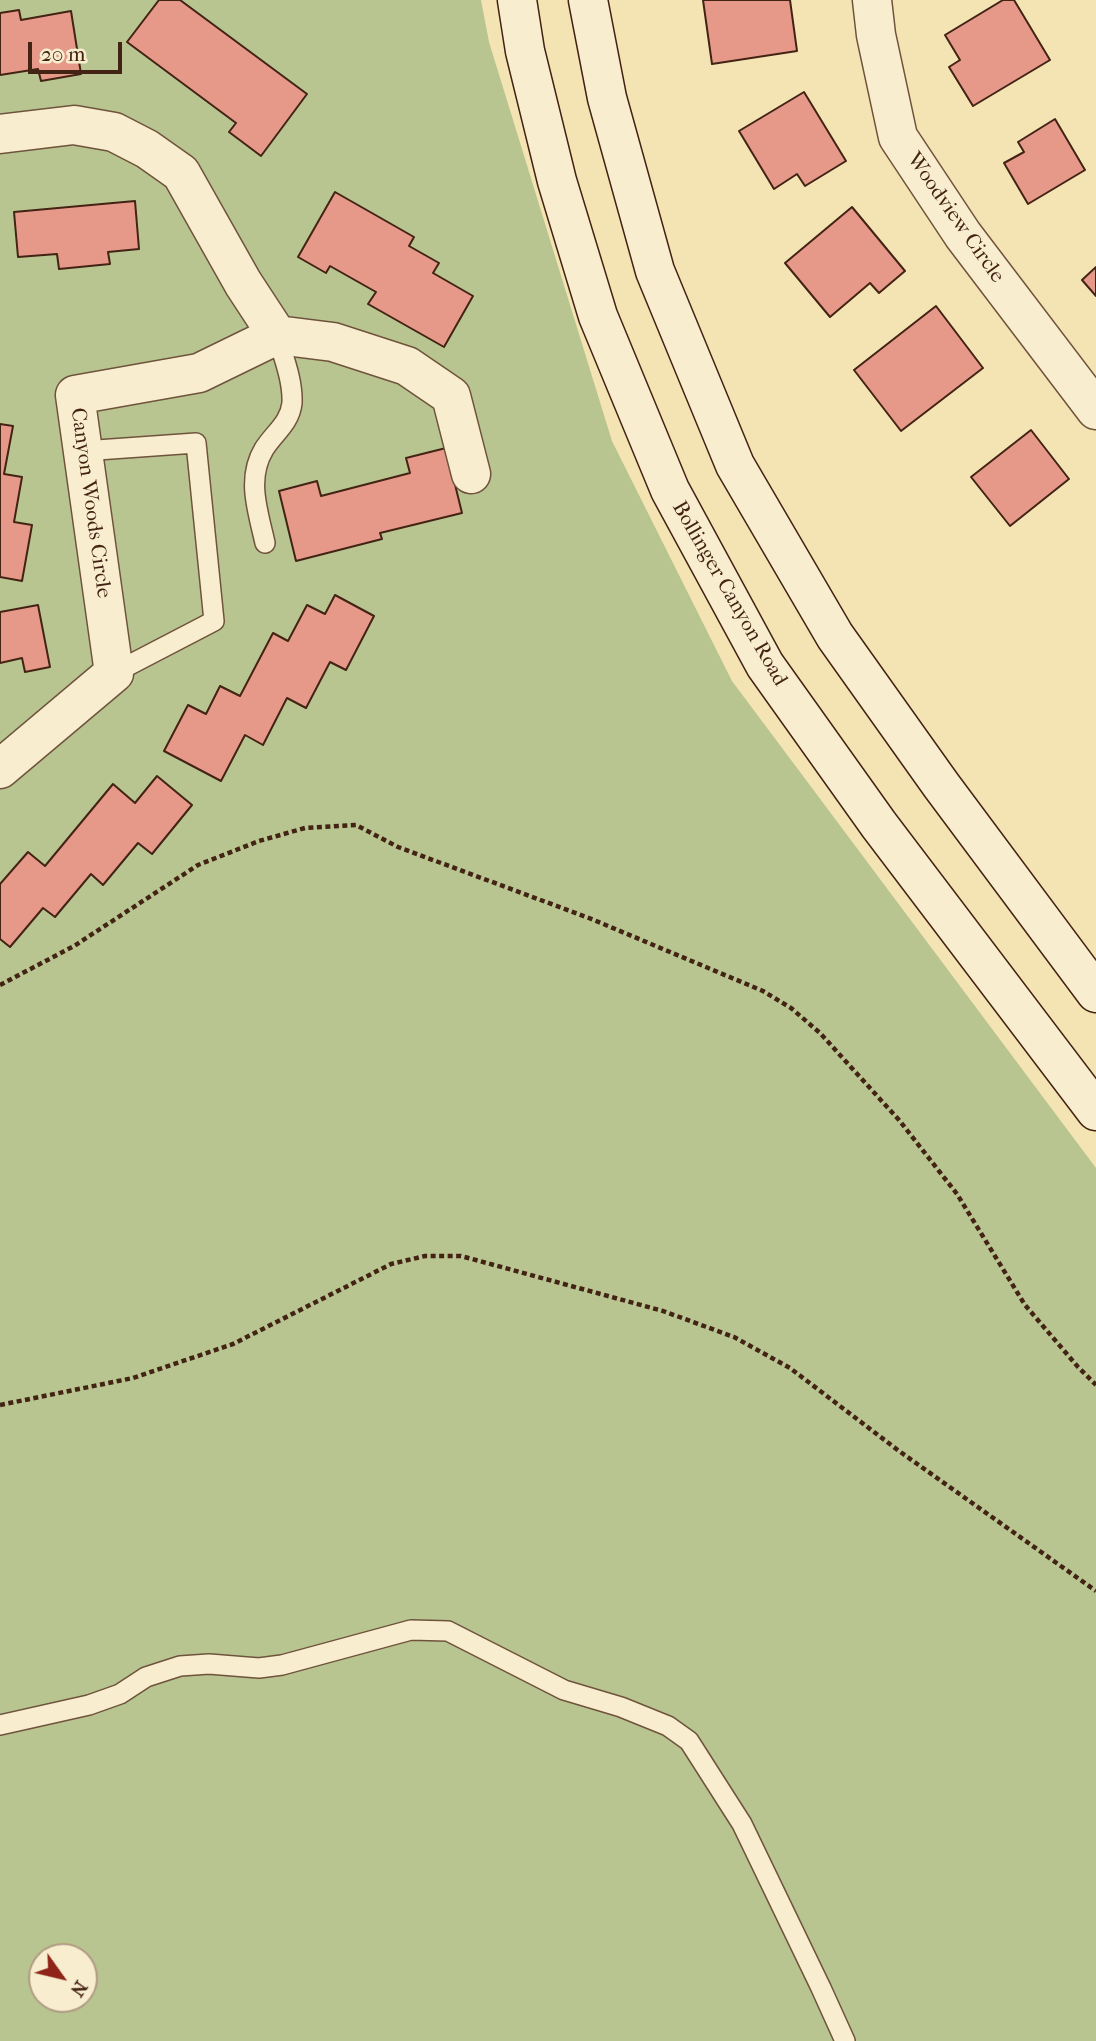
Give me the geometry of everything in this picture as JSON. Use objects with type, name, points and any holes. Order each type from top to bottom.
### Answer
[{"type":"main road","name":"Bollinger Canyon Road","points":[[517,0],[525,51],[557,181],[598,316],[670,490],[765,665],[879,825],[1096,1111]]},
{"type":"main road","points":[[588,0],[607,98],[655,271],[735,465],[835,636],[941,785],[1096,993]]},
{"type":"main road","name":"Woodview Circle","points":[[872,0],[876,36],[898,137],[963,234],[1096,411]]},
{"type":"main road","points":[[0,134],[74,125],[114,132],[147,149],[181,173],[243,283],[277,335],[332,342],[407,366],[451,396],[471,474]]},
{"type":"main road","name":"Canyon Woods Circle","points":[[114,673],[75,395],[199,373],[277,335]]},
{"type":"main road","points":[[0,769],[114,673]]},
{"type":"lane","points":[[265,543],[253,488],[264,450],[283,426],[292,405],[290,383],[277,335]]},
{"type":"lane","points":[[83,451],[196,443],[214,621],[114,673]]},
{"type":"lane","points":[[0,1724],[89,1705],[121,1694],[146,1677],[180,1666],[209,1664],[260,1668],[282,1665],[411,1630],[448,1631],[564,1690],[621,1707],[668,1727],[690,1741],[742,1825],[845,2041]]},
{"type":"path","points":[[0,985],[74,946],[198,865],[259,841],[305,828],[356,825],[398,847],[589,918],[738,980],[792,1008],[820,1033],[899,1120],[957,1194],[1025,1305],[1096,1385]]},
{"type":"path","points":[[0,1405],[133,1378],[233,1344],[391,1264],[425,1256],[461,1256],[663,1311],[734,1337],[790,1367],[910,1459],[1096,1591]]},
{"type":"green space","points":[[0,0],[481,0],[489,42],[612,441],[732,681],[1096,1168],[1096,2041],[0,2041]]},
{"type":"building","points":[[159,0],[180,0],[307,94],[261,156],[229,132],[236,123],[127,42]]},
{"type":"building","points":[[703,0],[790,0],[797,51],[712,64]]},
{"type":"building","points":[[1003,0],[1014,0],[1050,60],[973,106],[949,67],[960,60],[945,35]]},
{"type":"building","points":[[19,10],[21,20],[71,11],[81,74],[41,81],[38,69],[0,75],[0,13]]},
{"type":"building","points":[[804,92],[846,161],[805,186],[797,174],[774,189],[739,131]]},
{"type":"building","points":[[1055,119],[1085,170],[1028,204],[1004,163],[1024,152],[1018,142]]},
{"type":"building","points":[[335,192],[414,237],[409,246],[439,263],[433,273],[473,296],[444,347],[368,304],[376,292],[330,266],[326,273],[298,257]]},
{"type":"building","points":[[135,201],[139,249],[108,252],[110,264],[59,269],[57,254],[18,257],[14,212]]},
{"type":"building","points":[[852,207],[905,271],[879,293],[870,283],[830,317],[785,263]]},
{"type":"building","points":[[1096,267],[1096,296],[1082,280]]},
{"type":"building","points":[[936,306],[983,368],[901,431],[854,370]]},
{"type":"building","points":[[0,424],[13,426],[4,474],[22,477],[14,522],[32,525],[22,581],[0,577]]},
{"type":"building","points":[[1031,430],[1069,479],[1010,526],[971,477]]},
{"type":"building","points":[[446,448],[462,513],[380,533],[382,539],[296,561],[279,491],[317,481],[321,496],[410,473],[406,458]]},
{"type":"building","points":[[335,595],[374,616],[346,670],[330,662],[306,708],[287,698],[263,745],[245,735],[221,781],[164,751],[188,705],[206,714],[220,686],[240,696],[273,633],[288,641],[307,605],[325,614]]},
{"type":"building","points":[[38,605],[50,667],[25,672],[22,658],[0,663],[0,612]]},
{"type":"building","points":[[157,776],[192,805],[152,854],[138,843],[103,885],[91,874],[55,917],[43,908],[10,947],[0,939],[0,884],[28,852],[45,866],[113,784],[135,803]]}]
